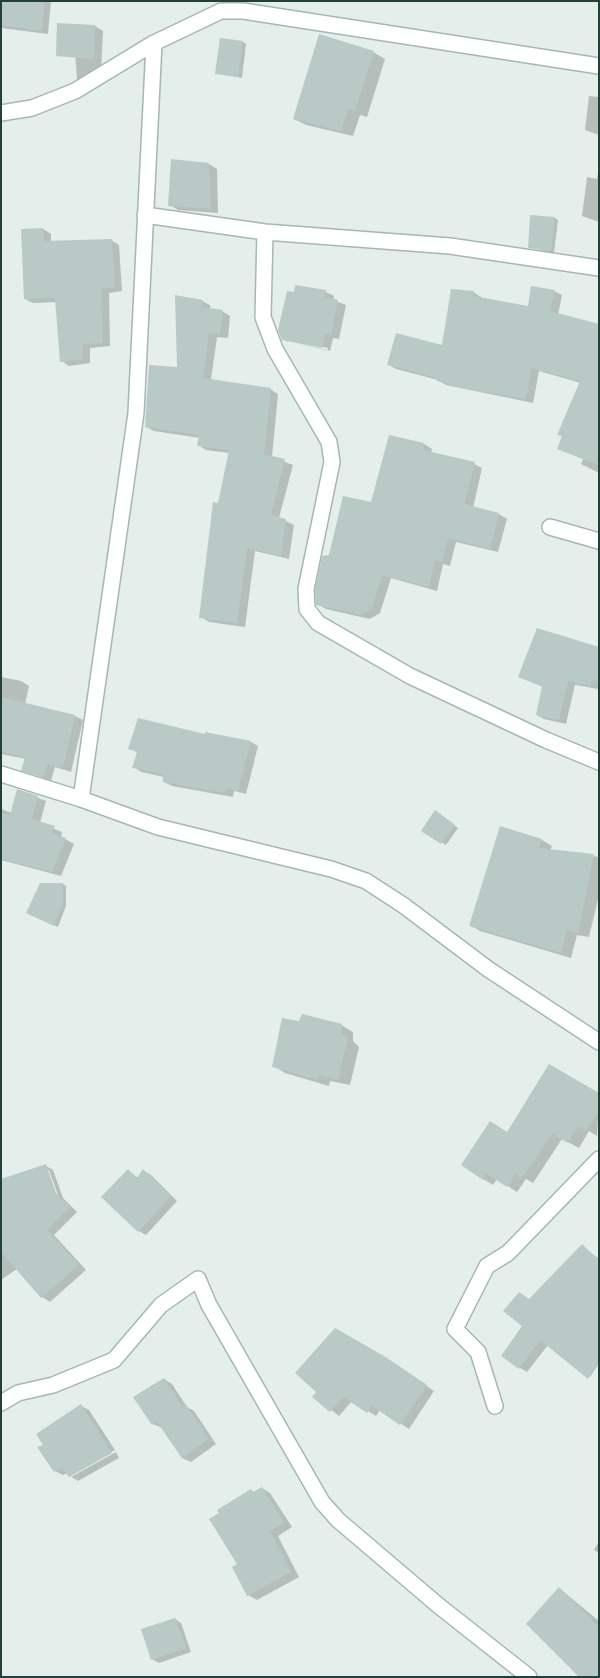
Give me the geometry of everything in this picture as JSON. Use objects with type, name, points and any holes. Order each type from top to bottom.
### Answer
[{"type":"street","points":[[1,113],[32,108],[75,91],[154,43],[221,11],[242,11],[599,66]]},
{"type":"street","points":[[81,800],[136,413],[154,43]]},
{"type":"street","points":[[145,215],[265,232],[450,246],[599,268]]},
{"type":"street","points":[[265,232],[263,317],[275,349],[329,442],[332,462],[306,589],[307,609],[318,623],[410,676],[546,740],[599,762]]},
{"type":"street","points":[[550,527],[599,541]]},
{"type":"street","points":[[1,774],[158,827],[331,869],[366,881],[403,904],[488,969],[599,1042]]},
{"type":"street","points":[[496,1406],[478,1352],[455,1329],[488,1266],[508,1253],[599,1159]]},
{"type":"street","points":[[1,1403],[18,1393],[53,1384],[114,1360],[161,1305],[198,1279],[209,1305],[322,1502],[338,1520],[439,1606],[529,1677]]},
{"type":"building","points":[[1,1],[44,1],[42,31],[1,25]]},
{"type":"building","points":[[57,23],[95,25],[94,59],[56,56]]},
{"type":"building","points":[[319,34],[374,51],[355,111],[348,109],[341,131],[293,119]]},
{"type":"building","points":[[220,38],[243,41],[238,77],[215,74]]},
{"type":"building","points":[[171,159],[209,163],[211,209],[168,206]]},
{"type":"building","points":[[530,215],[555,217],[551,251],[528,248]]},
{"type":"building","points":[[43,228],[44,241],[112,239],[115,287],[101,289],[103,343],[83,344],[83,359],[60,362],[55,298],[24,299],[21,229]]},
{"type":"building","points":[[295,285],[326,290],[325,297],[338,300],[331,335],[325,334],[322,348],[282,340],[278,330],[287,291],[294,292]]},
{"type":"building","points":[[531,286],[555,290],[550,311],[599,324],[599,465],[557,449],[562,436],[557,435],[580,381],[531,368],[526,399],[466,389],[437,381],[437,378],[387,365],[396,333],[442,345],[451,289],[474,291],[473,296],[528,306]]},
{"type":"building","points":[[175,295],[203,300],[202,307],[223,310],[220,334],[209,333],[203,378],[271,388],[264,454],[285,459],[271,515],[286,519],[281,556],[247,548],[237,623],[199,618],[213,502],[218,503],[229,450],[197,446],[199,435],[145,427],[149,365],[177,367]]},
{"type":"building","points":[[389,435],[424,443],[423,450],[475,462],[464,504],[499,513],[490,549],[448,538],[442,562],[435,560],[429,587],[382,575],[372,608],[362,615],[316,605],[315,590],[322,556],[329,555],[343,496],[371,502]]},
{"type":"building","points":[[537,628],[599,647],[599,681],[592,680],[590,686],[568,681],[559,720],[536,715],[542,686],[518,677]]},
{"type":"building","points":[[1,697],[75,715],[63,768],[47,764],[43,777],[21,771],[25,757],[1,752]]},
{"type":"building","points":[[138,718],[205,734],[205,732],[251,741],[238,791],[226,788],[225,793],[163,782],[163,774],[132,768],[137,752],[128,749]]},
{"type":"building","points":[[17,789],[38,796],[32,819],[55,826],[52,833],[66,838],[52,872],[1,859],[1,813],[10,815]]},
{"type":"building","points":[[435,810],[455,825],[441,844],[421,831]]},
{"type":"building","points":[[500,826],[542,839],[539,848],[594,854],[578,933],[567,930],[561,953],[469,926]]},
{"type":"building","points":[[40,883],[63,883],[63,903],[54,926],[26,913]]},
{"type":"building","points":[[302,1014],[342,1024],[341,1033],[348,1039],[338,1080],[319,1075],[318,1080],[272,1067],[282,1018],[299,1021]]},
{"type":"building","points":[[549,1064],[599,1093],[599,1111],[586,1131],[578,1126],[568,1143],[552,1134],[522,1178],[515,1174],[507,1187],[487,1174],[483,1180],[461,1165],[490,1121],[507,1132]]},
{"type":"building","points":[[46,1164],[56,1193],[70,1207],[47,1230],[79,1265],[41,1298],[1,1252],[1,1179]]},
{"type":"building","points":[[128,1169],[137,1178],[143,1169],[171,1196],[138,1232],[101,1197]]},
{"type":"building","points":[[582,1244],[599,1261],[599,1361],[588,1379],[540,1340],[519,1369],[501,1356],[522,1326],[503,1311],[519,1292],[529,1299]]},
{"type":"building","points":[[335,1328],[384,1356],[427,1385],[400,1425],[372,1406],[367,1413],[343,1397],[330,1412],[312,1397],[316,1392],[295,1373]]},
{"type":"building","points":[[164,1378],[183,1408],[186,1405],[209,1439],[182,1458],[157,1422],[152,1425],[133,1397]]},
{"type":"building","points":[[81,1404],[112,1453],[69,1477],[61,1467],[54,1472],[37,1447],[43,1445],[36,1434]]},
{"type":"building","points":[[262,1487],[284,1523],[270,1531],[291,1572],[247,1596],[232,1567],[237,1564],[209,1519],[219,1513],[217,1510],[251,1489],[253,1492]]},
{"type":"building","points":[[559,1587],[599,1627],[599,1677],[579,1677],[526,1624]]},
{"type":"building","points":[[175,1618],[186,1648],[151,1660],[141,1629]]}]
